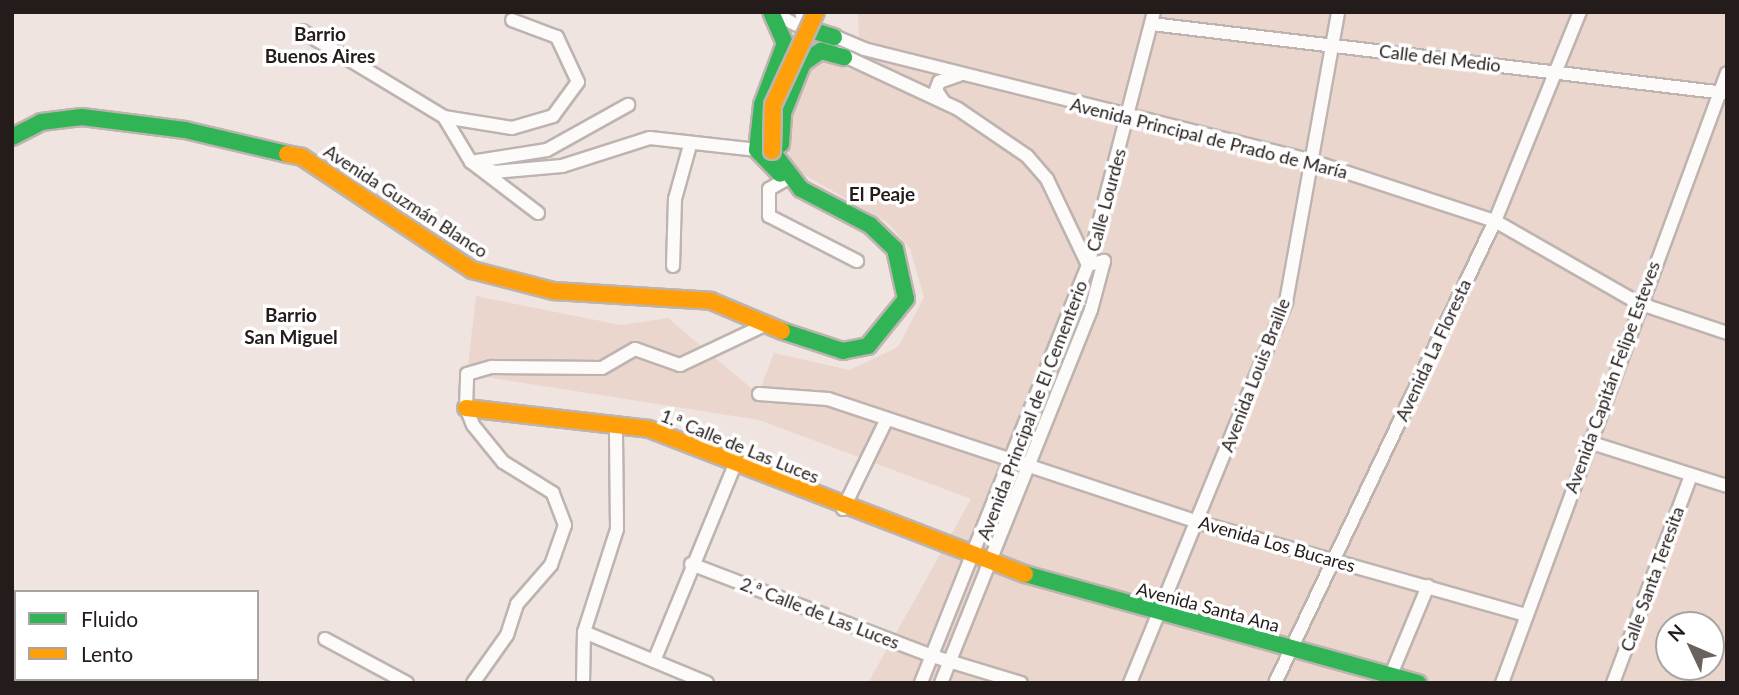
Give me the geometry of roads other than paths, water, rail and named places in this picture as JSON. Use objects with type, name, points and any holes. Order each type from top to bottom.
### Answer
[{"type":"street","name":"Avenida Principal de El Cementerio","points":[[772,12],[811,27],[844,57],[946,104],[1001,136],[1040,171],[1088,265],[1014,463],[983,558],[932,656],[921,683]]},
{"type":"street","points":[[764,151],[762,105],[785,48],[785,31],[772,12]]},
{"type":"street","points":[[802,12],[811,27],[834,37]]},
{"type":"street","name":"Avenida Louis Braille","points":[[1130,683],[1286,302],[1338,12]]},
{"type":"street","name":"Avenida La Floresta","points":[[1275,683],[1330,559],[1494,221],[1580,12]]},
{"type":"street","name":"Calle del Medio","points":[[1153,18],[1332,44],[1723,92]]},
{"type":"street","name":"Calle Lourdes","points":[[1088,265],[1130,118],[1153,18]]},
{"type":"street","points":[[302,31],[390,90],[444,117],[512,128],[553,116],[571,99],[578,82],[557,37],[512,20]]},
{"type":"street","points":[[764,151],[773,105],[811,27]]},
{"type":"street","name":"Avenida Principal de Prado de María","points":[[834,37],[1130,118],[1312,161],[1494,221],[1638,303],[1727,333]]},
{"type":"street","points":[[844,57],[814,53],[793,83],[780,135],[790,177],[769,189],[769,216],[857,261]]},
{"type":"street","name":"Avenida Capitán Felipe Esteves","points":[[1502,683],[1638,303],[1723,92],[1727,74]]},
{"type":"street","points":[[946,104],[936,90],[939,82],[966,75]]},
{"type":"street","points":[[471,162],[547,150],[628,105]]},
{"type":"street","name":"Avenida Guzmán Blanco","points":[[12,136],[41,122],[82,117],[185,130],[302,158],[472,270],[554,291],[711,301],[769,323],[816,345],[855,351],[888,329],[906,299],[901,263],[883,236],[809,195],[764,151]]},
{"type":"street","points":[[444,117],[471,162],[538,213]]},
{"type":"street","points":[[471,162],[494,172],[529,173],[650,138],[690,145],[764,151]]},
{"type":"street","points":[[673,266],[675,199],[690,145]]},
{"type":"street","points":[[941,683],[983,558],[1029,469],[1104,261],[1088,265]]},
{"type":"street","points":[[473,683],[507,635],[517,604],[551,565],[565,525],[553,493],[503,462],[466,408],[467,374],[477,368],[602,368],[635,349],[680,365],[769,323]]},
{"type":"street","name":"Avenida Los Bucares","points":[[759,394],[828,400],[1029,469],[1197,522],[1526,614]]},
{"type":"street","name":"1.ª Calle de Las Luces","points":[[466,408],[616,429],[649,429],[843,509],[983,558]]},
{"type":"street","points":[[843,509],[886,421]]},
{"type":"street","points":[[583,683],[584,632],[617,529],[616,429]]},
{"type":"street","points":[[1589,442],[1727,486]]},
{"type":"street","points":[[653,661],[691,564],[736,464]]},
{"type":"street","name":"Calle Santa Teresita","points":[[1613,683],[1691,475]]},
{"type":"street","name":"Avenida Santa Ana","points":[[983,558],[1156,615],[1289,649],[1390,679],[1418,683]]},
{"type":"street","name":"2.ª Calle de Las Luces","points":[[691,564],[932,656],[1021,683]]},
{"type":"street","points":[[1390,679],[1428,586]]},
{"type":"street","points":[[584,632],[707,683]]},
{"type":"street","points":[[325,639],[407,683]]},
{"type":"district","name":"Barrio Buenos Aires","points":[[320,45]]},
{"type":"district","name":"El Peaje","points":[[882,194]]},
{"type":"district","name":"Barrio San Miguel","points":[[291,326]]}]
